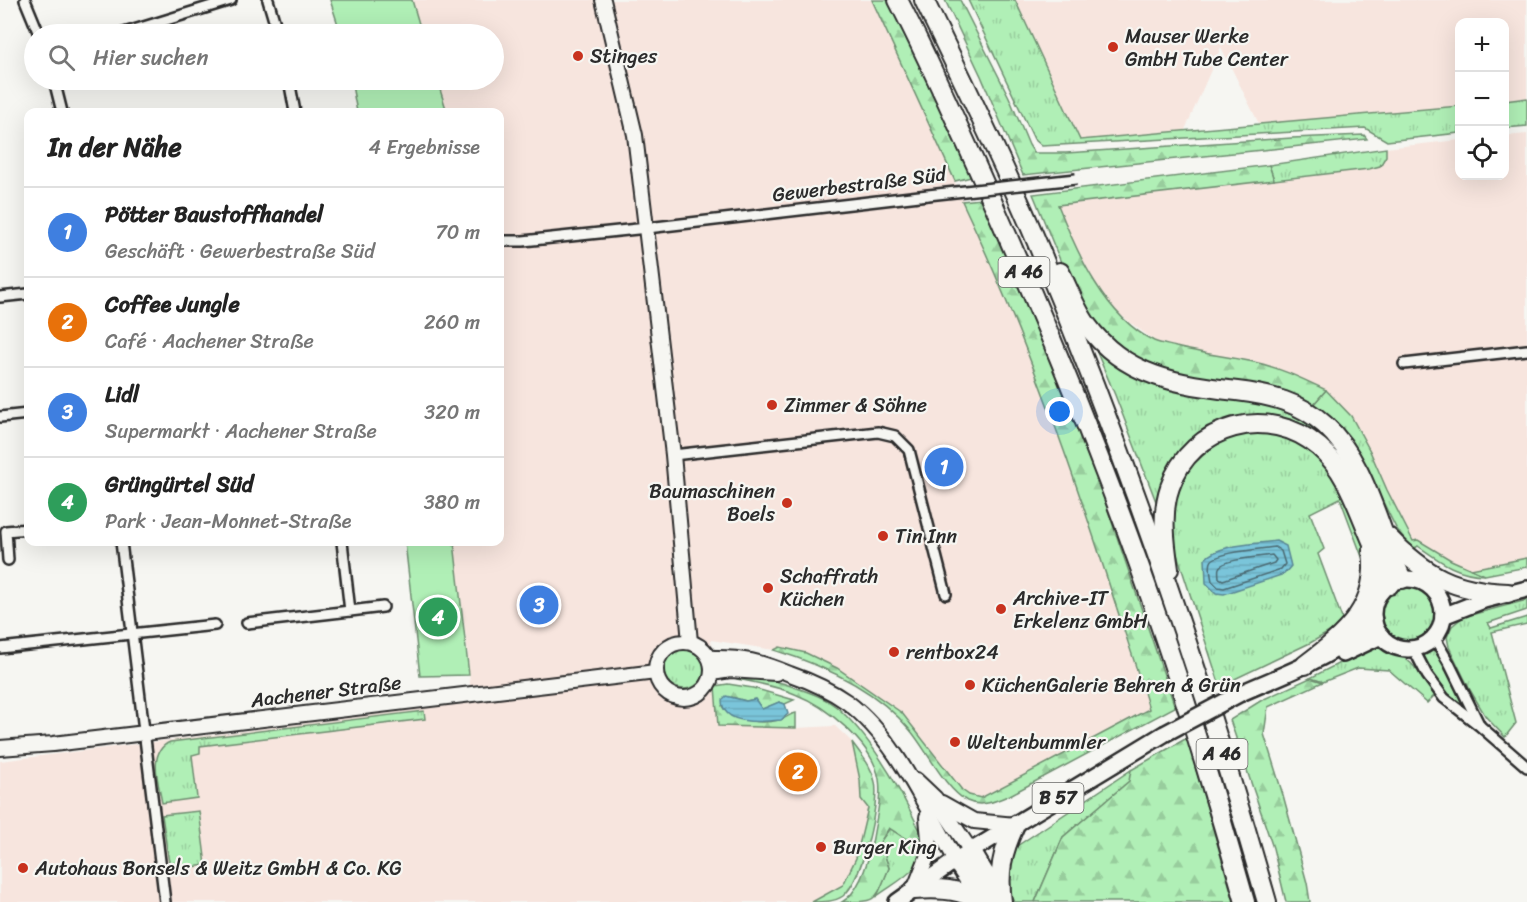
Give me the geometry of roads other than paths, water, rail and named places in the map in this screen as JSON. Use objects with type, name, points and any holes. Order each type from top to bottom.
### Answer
[{"type":"highway","name":"A 46","points":[[898,0],[957,120],[1025,274],[1077,402],[1161,629],[1245,902]]},
{"type":"highway","name":"A 46","points":[[924,0],[1035,237],[1110,427],[1174,606],[1268,902]]},
{"type":"highway","name":"A 46","points":[[1035,237],[1059,269],[1088,327],[1123,360],[1164,380],[1263,394],[1297,406],[1338,438],[1357,470],[1376,533]]},
{"type":"highway","points":[[1174,606],[1165,542],[1169,489],[1175,474],[1191,452],[1209,437],[1241,424],[1272,424],[1300,433],[1331,458],[1376,533],[1396,582]]},
{"type":"highway","points":[[1376,533],[1417,564],[1451,584],[1465,589],[1508,593]]},
{"type":"highway","points":[[1305,664],[1343,636],[1359,614],[1368,595],[1374,569],[1376,533]]},
{"type":"highway","points":[[1002,902],[1001,862],[1015,825]]},
{"type":"highway","points":[[1230,852],[1240,902]]},
{"type":"highway","points":[[963,856],[1002,902]]},
{"type":"highway","points":[[963,856],[982,902]]},
{"type":"highway","points":[[914,890],[947,890],[963,893],[982,902]]},
{"type":"main road","points":[[603,0],[635,135],[673,455],[690,642]]},
{"type":"main road","points":[[1396,582],[1422,582],[1431,587],[1442,611],[1441,626],[1434,637],[1421,646],[1413,648],[1395,646],[1382,636],[1374,620],[1375,602],[1380,593],[1396,582]]},
{"type":"main road","points":[[1442,611],[1527,589]]},
{"type":"main road","name":"B 57","points":[[897,902],[963,856],[1164,734],[1241,693],[1349,641],[1374,620]]},
{"type":"main road","name":"B 57","points":[[1305,664],[1335,658],[1382,636]]},
{"type":"main road","points":[[690,642],[702,648],[710,658],[712,673],[708,685],[700,694],[681,698],[664,690],[660,685],[656,664],[664,650],[673,643],[690,642]]},
{"type":"main road","points":[[710,658],[729,657],[757,661],[828,690],[849,704],[868,722],[930,802],[963,856]]},
{"type":"main road","points":[[712,673],[730,670],[790,673]]},
{"type":"main road","name":"Aachener Straße","points":[[0,748],[656,672]]},
{"type":"main road","points":[[930,802],[974,821],[1015,825]]},
{"type":"main road","points":[[914,890],[930,850],[930,802]]},
{"type":"street","points":[[25,0],[35,24]]},
{"type":"street","points":[[153,24],[231,0]]},
{"type":"street","points":[[268,0],[275,24]]},
{"type":"street","points":[[56,90],[61,108]]},
{"type":"street","points":[[291,90],[294,108]]},
{"type":"street","name":"Gewerbestraße Süd","points":[[504,241],[647,228],[1076,179]]},
{"type":"street","points":[[0,297],[24,294]]},
{"type":"street","points":[[1404,364],[1527,350]]},
{"type":"street","points":[[0,417],[24,414]]},
{"type":"street","points":[[673,455],[878,432],[895,436],[909,450],[946,594]]},
{"type":"street","points":[[8,560],[6,531],[24,529]]},
{"type":"street","points":[[121,546],[165,902]]},
{"type":"street","points":[[342,546],[350,611]]},
{"type":"street","points":[[247,623],[383,607]]},
{"type":"street","points":[[3,648],[215,625]]},
{"type":"street","points":[[1434,637],[1480,726]]},
{"type":"street","points":[[1413,648],[1427,675],[1444,698],[1527,767]]},
{"type":"water","points":[[1276,541],[1286,546],[1291,566],[1284,574],[1224,594],[1216,593],[1206,583],[1205,559],[1211,554],[1238,546]]},
{"type":"water","points":[[726,696],[746,701],[755,699],[762,709],[779,702],[785,704],[788,714],[781,720],[773,721],[736,718],[724,708],[722,700]]},
{"type":"place","name":"Mauser Werke GmbH Tube Center","points":[[1113,47]]},
{"type":"place","name":"Stinges","points":[[578,56]]},
{"type":"place","name":"Zimmer & Söhne","points":[[772,405]]},
{"type":"place","name":"Pötter Baustoffhandel","points":[[944,467]]},
{"type":"place","name":"Baumaschinen Boels","points":[[787,503]]},
{"type":"place","name":"Tin Inn","points":[[883,536]]},
{"type":"place","name":"Schaffrath Küchen","points":[[768,588]]},
{"type":"place","name":"Lidl","points":[[539,605]]},
{"type":"place","name":"Archive-IT Erkelenz GmbH","points":[[1001,609]]},
{"type":"place","name":"Grüngürtel Süd","points":[[438,617]]},
{"type":"place","name":"rentbox24","points":[[894,652]]},
{"type":"place","name":"KüchenGalerie Behren & Grün","points":[[970,685]]},
{"type":"place","name":"Weltenbummler","points":[[955,742]]},
{"type":"place","name":"Coffee Jungle","points":[[798,772]]},
{"type":"place","name":"Burger King","points":[[821,847]]},
{"type":"place","name":"Autohaus Bonsels & Weitz GmbH & Co. KG","points":[[23,868]]}]
